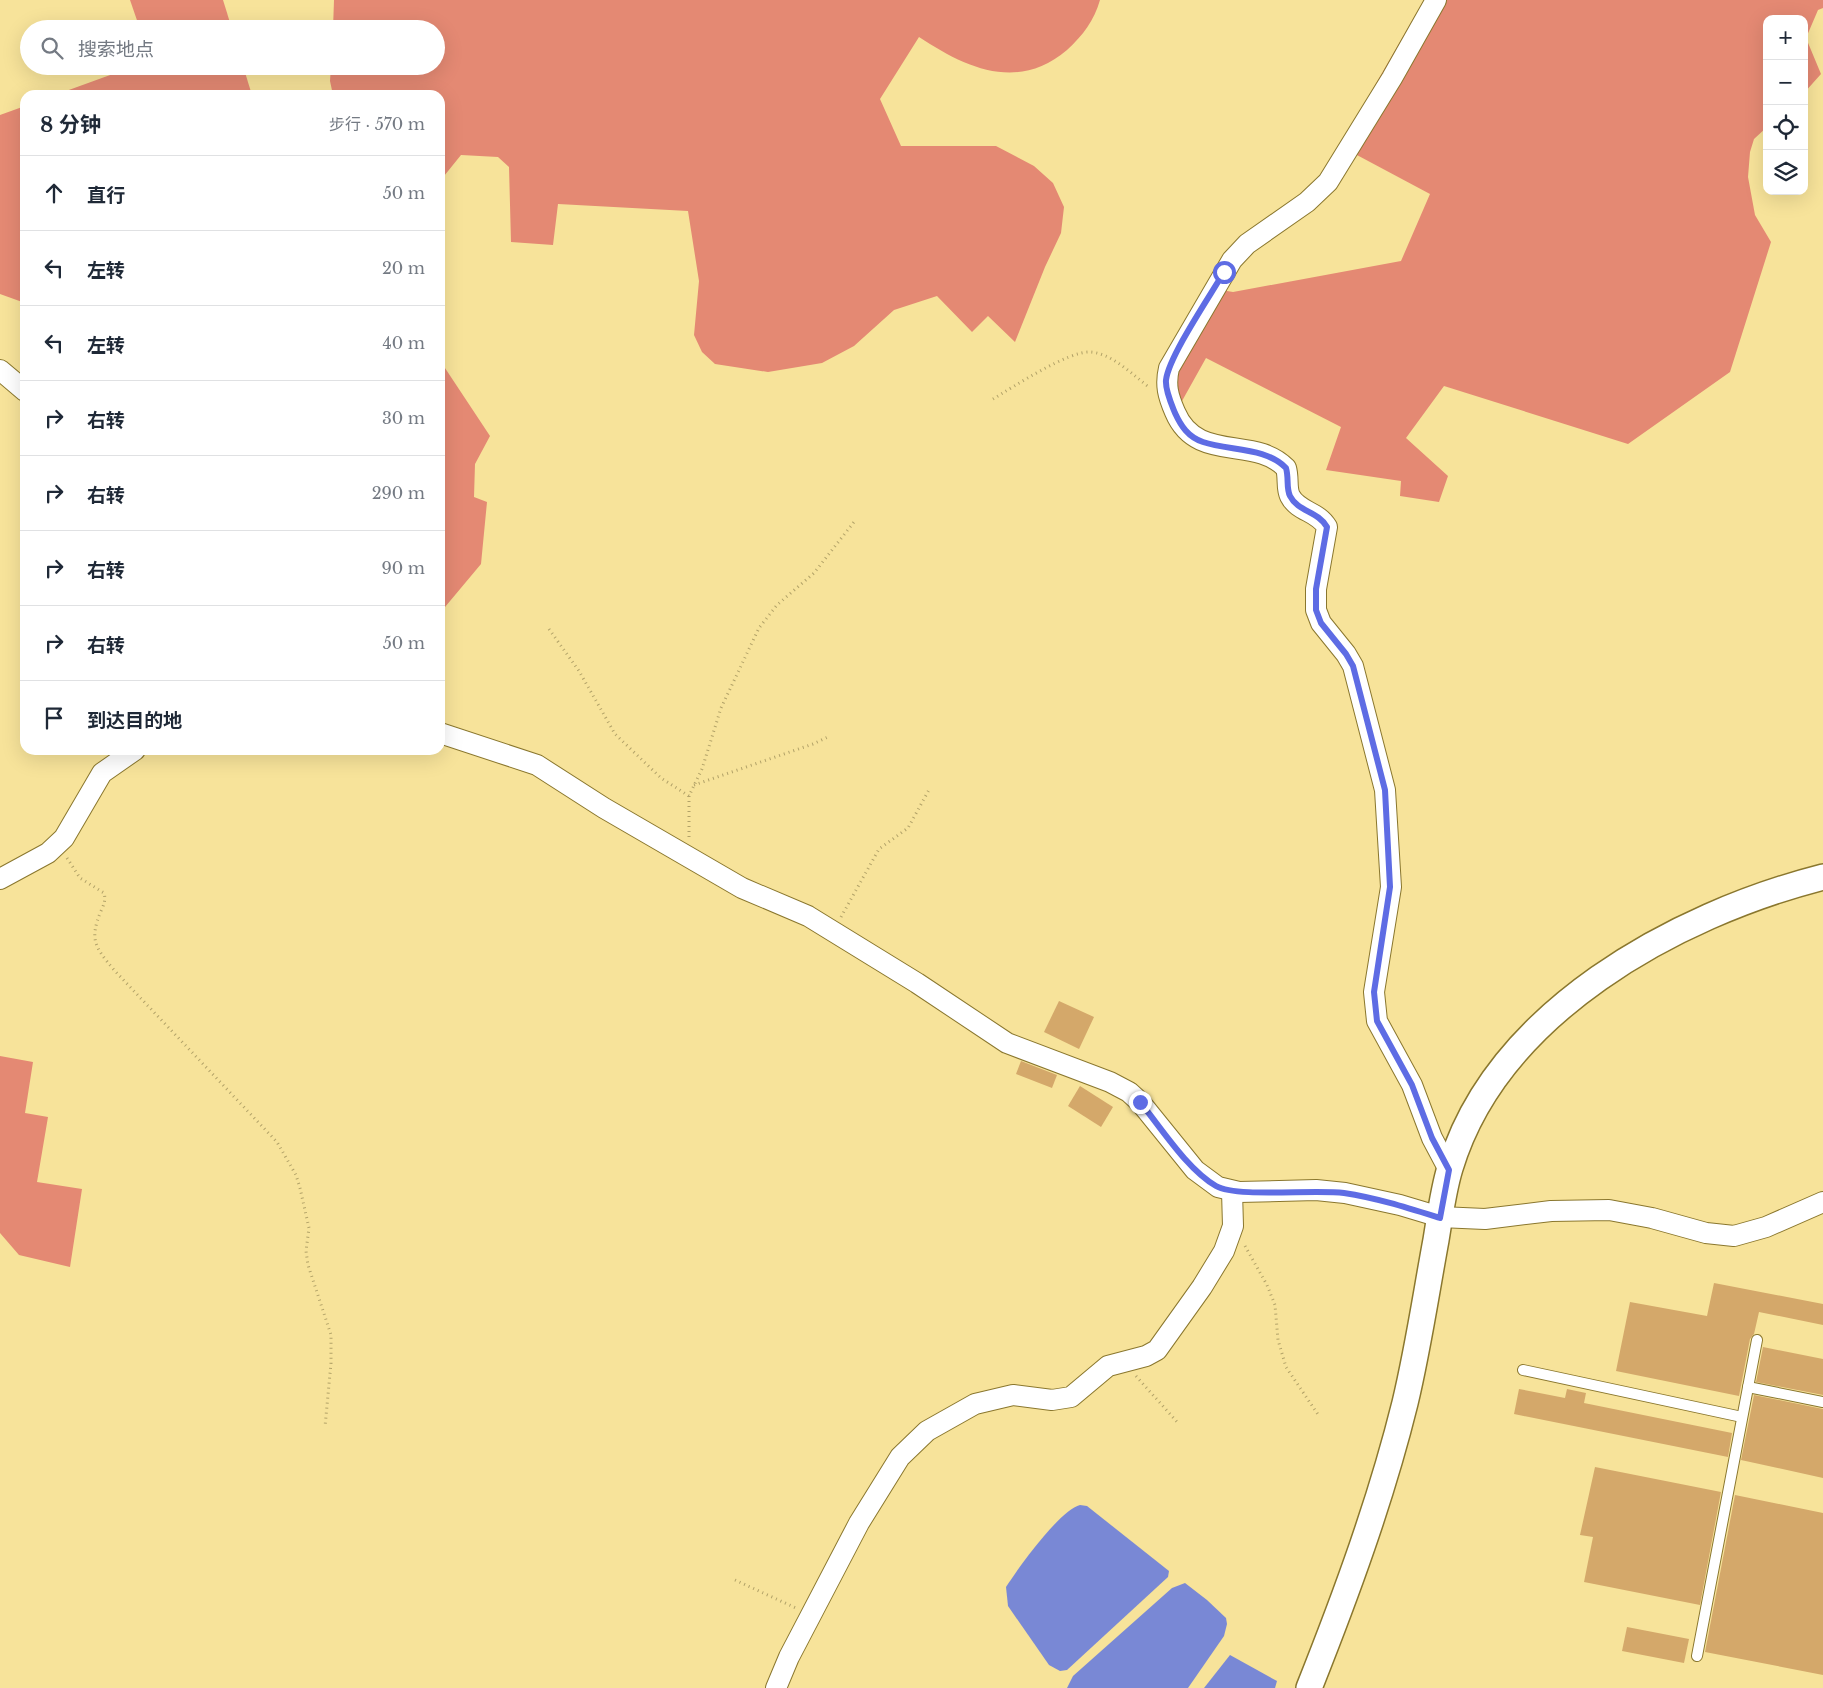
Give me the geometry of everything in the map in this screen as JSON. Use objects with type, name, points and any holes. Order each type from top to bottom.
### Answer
[{"type":"street","points":[[1436,0],[1392,78],[1328,182],[1308,202],[1247,244],[1224,272],[1168,368],[1166,382],[1172,406],[1180,425],[1196,439],[1248,451],[1281,463],[1286,468],[1288,489],[1294,502],[1299,507],[1319,516],[1327,527],[1316,589],[1316,610],[1321,623],[1346,654],[1353,666],[1385,790],[1390,887],[1374,992],[1377,1021],[1412,1085],[1432,1138],[1449,1170]]},
{"type":"street","points":[[0,370],[20,387]]},
{"type":"street","points":[[445,735],[537,765],[742,888],[808,916],[1007,1043],[1110,1082],[1130,1092],[1196,1170],[1218,1187],[1232,1192],[1316,1190],[1345,1193],[1400,1205],[1440,1218],[1485,1219],[1551,1211],[1609,1210],[1652,1218],[1706,1233],[1734,1236],[1766,1227],[1823,1202]]},
{"type":"street","points":[[0,879],[48,853],[64,838],[102,773],[129,755]]},
{"type":"street","points":[[1310,1688],[1359,1556],[1402,1412],[1449,1170],[1466,1127],[1495,1078],[1512,1056],[1555,1013],[1588,987],[1639,953],[1686,928],[1747,901],[1823,877]]},
{"type":"street","points":[[776,1688],[789,1657],[859,1523],[900,1457],[927,1431],[975,1404],[1013,1395],[1052,1400],[1071,1397],[1103,1369],[1146,1356],[1157,1350],[1202,1288],[1224,1251],[1233,1226],[1232,1192]]},
{"type":"lane","points":[[1697,1656],[1757,1340]]},
{"type":"lane","points":[[1523,1370],[1742,1417]]},
{"type":"lane","points":[[1748,1387],[1823,1402]]},
{"type":"path","points":[[993,399],[1039,371],[1090,352],[1110,360],[1172,406]]},
{"type":"path","points":[[690,858],[688,796],[702,769],[721,708],[758,628],[777,605],[814,572],[854,522]]},
{"type":"path","points":[[549,629],[579,671],[614,734],[661,778],[688,796]]},
{"type":"path","points":[[694,785],[813,744],[830,736]]},
{"type":"path","points":[[833,931],[880,849],[908,828],[930,788]]},
{"type":"path","points":[[64,838],[68,862],[75,873],[104,893],[106,900],[93,933],[96,947],[114,970],[277,1142],[296,1175],[309,1228],[306,1251],[308,1265],[331,1335],[331,1363],[325,1427]]},
{"type":"path","points":[[1233,1226],[1267,1285],[1275,1305],[1278,1340],[1286,1367],[1319,1416]]},
{"type":"path","points":[[1124,1362],[1178,1424]]},
{"type":"path","points":[[735,1580],[812,1616]]},
{"type":"shaded area","points":[[130,0],[223,0],[229,20],[137,20]]},
{"type":"shaded area","points":[[334,0],[1100,0],[1091,21],[1067,50],[1048,63],[1030,70],[1011,73],[992,71],[974,66],[955,58],[919,37],[880,99],[901,146],[996,146],[1034,166],[1053,183],[1064,207],[1061,233],[1045,267],[1015,342],[988,316],[972,332],[937,296],[894,310],[854,346],[822,363],[768,372],[715,364],[702,352],[694,335],[699,281],[688,211],[558,204],[553,245],[511,242],[509,167],[498,157],[461,155],[445,175],[445,90],[332,90],[330,75],[445,75],[445,20],[333,20]]},
{"type":"shaded area","points":[[1424,0],[1823,0],[1823,8],[1818,10],[1808,33],[1808,15],[1763,15],[1763,131],[1754,139],[1750,152],[1748,177],[1755,215],[1771,242],[1730,372],[1628,444],[1444,386],[1406,438],[1448,476],[1439,502],[1400,496],[1401,481],[1326,470],[1341,427],[1206,358],[1182,401],[1174,384],[1179,359],[1221,290],[1233,292],[1401,261],[1430,194],[1340,146]]},
{"type":"shaded area","points":[[1808,43],[1821,74],[1808,89]]},
{"type":"shaded area","points":[[110,75],[246,75],[250,90],[69,90]]},
{"type":"shaded area","points":[[20,108],[20,301],[0,294],[0,115]]},
{"type":"shaded area","points":[[445,368],[490,436],[475,464],[474,497],[487,502],[481,564],[445,607]]},
{"type":"shaded area","points":[[0,1056],[33,1062],[25,1113],[48,1117],[37,1182],[82,1189],[70,1267],[19,1255],[0,1233]]},
{"type":"water","points":[[1080,1505],[1087,1506],[1169,1571],[1168,1577],[1067,1670],[1060,1671],[1049,1665],[1008,1606],[1006,1587],[1029,1554],[1051,1528],[1072,1509]]},
{"type":"water","points":[[1185,1583],[1226,1618],[1227,1624],[1224,1636],[1188,1688],[1067,1688],[1073,1676],[1172,1588]]},
{"type":"water","points":[[1230,1655],[1277,1681],[1275,1688],[1204,1688]]},
{"type":"building","points":[[1059,1001],[1094,1017],[1079,1049],[1044,1032]]},
{"type":"building","points":[[1021,1061],[1057,1075],[1052,1088],[1016,1074]]},
{"type":"building","points":[[1080,1086],[1113,1107],[1101,1127],[1068,1106]]},
{"type":"building","points":[[1714,1283],[1823,1304],[1823,1325],[1759,1312],[1754,1334],[1750,1339],[1739,1396],[1616,1371],[1630,1302],[1707,1316]]},
{"type":"building","points":[[1763,1347],[1823,1359],[1823,1395],[1756,1382]]},
{"type":"building","points":[[1519,1389],[1565,1398],[1567,1389],[1586,1393],[1584,1403],[1732,1433],[1728,1457],[1514,1414]]},
{"type":"building","points":[[1754,1395],[1823,1409],[1823,1478],[1741,1460]]},
{"type":"building","points":[[1595,1467],[1721,1492],[1700,1605],[1584,1582],[1593,1537],[1580,1535]]},
{"type":"building","points":[[1735,1495],[1823,1513],[1823,1675],[1705,1652]]},
{"type":"building","points":[[1627,1627],[1689,1639],[1684,1663],[1622,1651]]},
{"type":"route","points":[[1140,1102],[1196,1170],[1218,1187],[1232,1192],[1316,1190],[1345,1193],[1400,1205],[1440,1218],[1449,1170],[1432,1138],[1412,1085],[1377,1021],[1374,992],[1390,887],[1385,790],[1353,666],[1346,654],[1321,623],[1316,610],[1316,589],[1320,561],[1328,534],[1327,527],[1319,516],[1299,507],[1294,502],[1288,489],[1286,468],[1281,463],[1248,451],[1196,439],[1180,425],[1166,390],[1168,368],[1224,272]]}]
